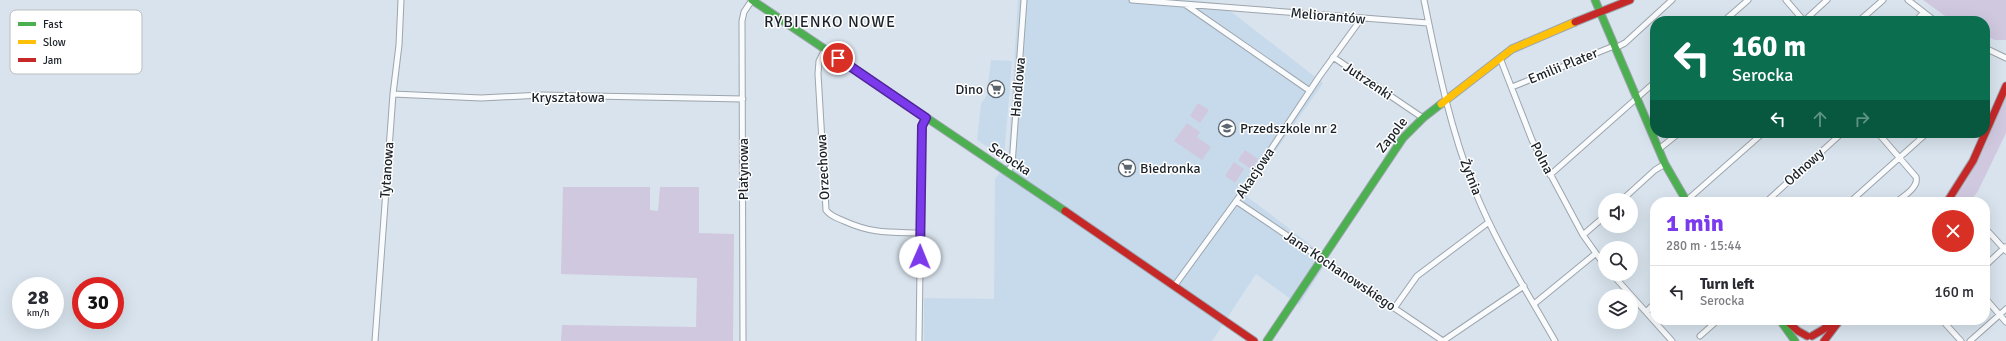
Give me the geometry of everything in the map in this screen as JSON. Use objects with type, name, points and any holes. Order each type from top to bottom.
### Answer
[{"type":"main road","name":"Serocka","points":[[752,0],[1175,285],[1254,341]]},
{"type":"main road","points":[[1595,0],[1650,128]]},
{"type":"main road","name":"Zapole","points":[[1267,341],[1403,138],[1423,118],[1500,58],[1520,45],[1599,11],[1630,0]]},
{"type":"main road","points":[[1990,123],[2006,86]]},
{"type":"main road","points":[[1654,138],[1665,164],[1683,197]]},
{"type":"main road","points":[[1951,197],[1975,158],[1984,138]]},
{"type":"main road","points":[[1784,325],[1795,341]]},
{"type":"main road","points":[[1791,325],[1798,331],[1819,341]]},
{"type":"main road","points":[[1798,341],[1824,329],[1828,325]]},
{"type":"main road","points":[[1824,341],[1836,325]]},
{"type":"street","name":"Tytanowa","points":[[375,341],[393,94],[399,45],[401,0]]},
{"type":"street","name":"Platynowa","points":[[743,341],[742,22],[744,12],[752,0]]},
{"type":"street","name":"Handlowa","points":[[1007,173],[1012,165],[1024,0]]},
{"type":"street","name":"Meliorantów","points":[[1132,0],[1361,19],[1428,23]]},
{"type":"street","name":"Żytnia","points":[[1424,0],[1446,100],[1468,172],[1489,222],[1555,341]]},
{"type":"street","name":"Emilii Plater","points":[[1655,16],[1672,0]]},
{"type":"street","points":[[1730,16],[1748,0]]},
{"type":"street","points":[[1786,0],[1800,16]]},
{"type":"street","points":[[1809,16],[1827,0]]},
{"type":"street","points":[[1865,16],[1883,0]]},
{"type":"street","points":[[1908,0],[1928,16]]},
{"type":"street","points":[[1185,4],[1310,91]]},
{"type":"street","name":"Akacjowa","points":[[1175,285],[1236,201],[1333,57],[1361,19]]},
{"type":"street","name":"Emilii Plater","points":[[1512,87],[1625,43],[1650,20]]},
{"type":"street","name":"Orzechowa","points":[[825,49],[819,61],[818,74],[826,210],[834,217],[866,230],[875,232],[921,233]]},
{"type":"street","points":[[1990,50],[2006,58]]},
{"type":"street","name":"Jutrzenki","points":[[1333,57],[1423,118]]},
{"type":"street","name":"Polna","points":[[1500,58],[1532,140],[1583,235],[1598,258]]},
{"type":"street","points":[[1550,175],[1650,86]]},
{"type":"street","name":"Kryształowa","points":[[393,94],[481,98],[542,95],[743,99]]},
{"type":"street","points":[[919,341],[922,126],[926,118]]},
{"type":"street","points":[[1659,149],[1673,138]]},
{"type":"street","points":[[1692,197],[1757,138]]},
{"type":"street","name":"Odnowy","points":[[1772,197],[1836,138]]},
{"type":"street","points":[[1882,138],[1916,177],[1917,181],[1915,185],[1902,197]]},
{"type":"street","points":[[1856,197],[1921,138]]},
{"type":"street","points":[[1630,193],[1655,170],[1665,164]]},
{"type":"street","name":"Jana Kochanowskiego","points":[[1236,201],[1443,341]]},
{"type":"street","points":[[1394,307],[1417,276],[1489,222]]},
{"type":"street","points":[[1583,235],[1598,222]]},
{"type":"street","points":[[1990,233],[2005,249],[1990,262]]},
{"type":"street","points":[[1534,304],[1595,254]]},
{"type":"street","points":[[1618,281],[1650,316]]},
{"type":"street","points":[[1443,341],[1524,286]]},
{"type":"street","points":[[1990,304],[2006,322]]},
{"type":"street","points":[[1646,312],[1650,308]]},
{"type":"street","points":[[1990,324],[2006,309]]},
{"type":"street","points":[[1658,325],[1672,341]]},
{"type":"street","points":[[1700,336],[1712,325]]},
{"type":"street","points":[[1947,325],[1961,341]]},
{"type":"street","points":[[1970,341],[1988,325]]},
{"type":"shaded area","points":[[1018,0],[1187,0],[1220,3],[1323,83],[1245,195],[1329,259],[1299,305],[1256,274],[1212,341],[924,341],[924,298],[994,299],[995,179],[1008,162]]},
{"type":"shaded area","points":[[1923,0],[2006,0],[2006,40],[1995,40],[1990,38],[1990,16],[1945,16]]},
{"type":"shaded area","points":[[991,60],[1012,61],[1004,158],[977,140],[981,104],[987,95]]},
{"type":"shaded area","points":[[2006,97],[2006,133],[1978,191],[1974,197],[1955,197],[1968,178],[1988,138],[1990,138],[1990,133]]},
{"type":"shaded area","points":[[1198,103],[1209,110],[1200,123],[1190,116]]},
{"type":"shaded area","points":[[1187,123],[1200,132],[1197,137],[1211,147],[1202,160],[1174,141]]},
{"type":"shaded area","points":[[1245,150],[1258,159],[1251,169],[1238,160]]},
{"type":"shaded area","points":[[1234,162],[1244,169],[1235,183],[1225,176]]},
{"type":"shaded area","points":[[563,187],[650,187],[650,210],[658,211],[660,187],[699,187],[699,233],[734,234],[733,341],[561,341],[562,325],[696,327],[697,278],[561,274]]},
{"type":"traffic: fast","points":[[752,0],[1065,211]]},
{"type":"traffic: fast","points":[[1595,0],[1650,129]]},
{"type":"traffic: fast","points":[[1267,341],[1403,138],[1423,118],[1441,104]]},
{"type":"traffic: fast","points":[[1654,138],[1665,164],[1684,197]]},
{"type":"traffic: fast","points":[[1784,325],[1795,341]]},
{"type":"traffic: slow","points":[[1441,104],[1512,49],[1575,22]]},
{"type":"traffic: jam","points":[[1575,22],[1630,0]]},
{"type":"traffic: jam","points":[[1990,122],[2006,86]]},
{"type":"traffic: jam","points":[[1950,197],[1973,161],[1983,138]]},
{"type":"traffic: jam","points":[[1065,211],[1254,341]]},
{"type":"traffic: jam","points":[[1791,325],[1807,336]]},
{"type":"traffic: jam","points":[[1812,336],[1828,325]]},
{"type":"traffic: jam","points":[[1824,341],[1836,325]]},
{"type":"place","name":"Dino","points":[[996,89]]},
{"type":"place","name":"Przedszkole nr 2","points":[[1227,128]]},
{"type":"place","name":"Biedronka","points":[[1127,168]]},
{"type":"district","name":"RYBIENKO NOWE","points":[[830,22]]},
{"type":"route","points":[[838,58],[926,118],[922,124],[920,257]]}]
